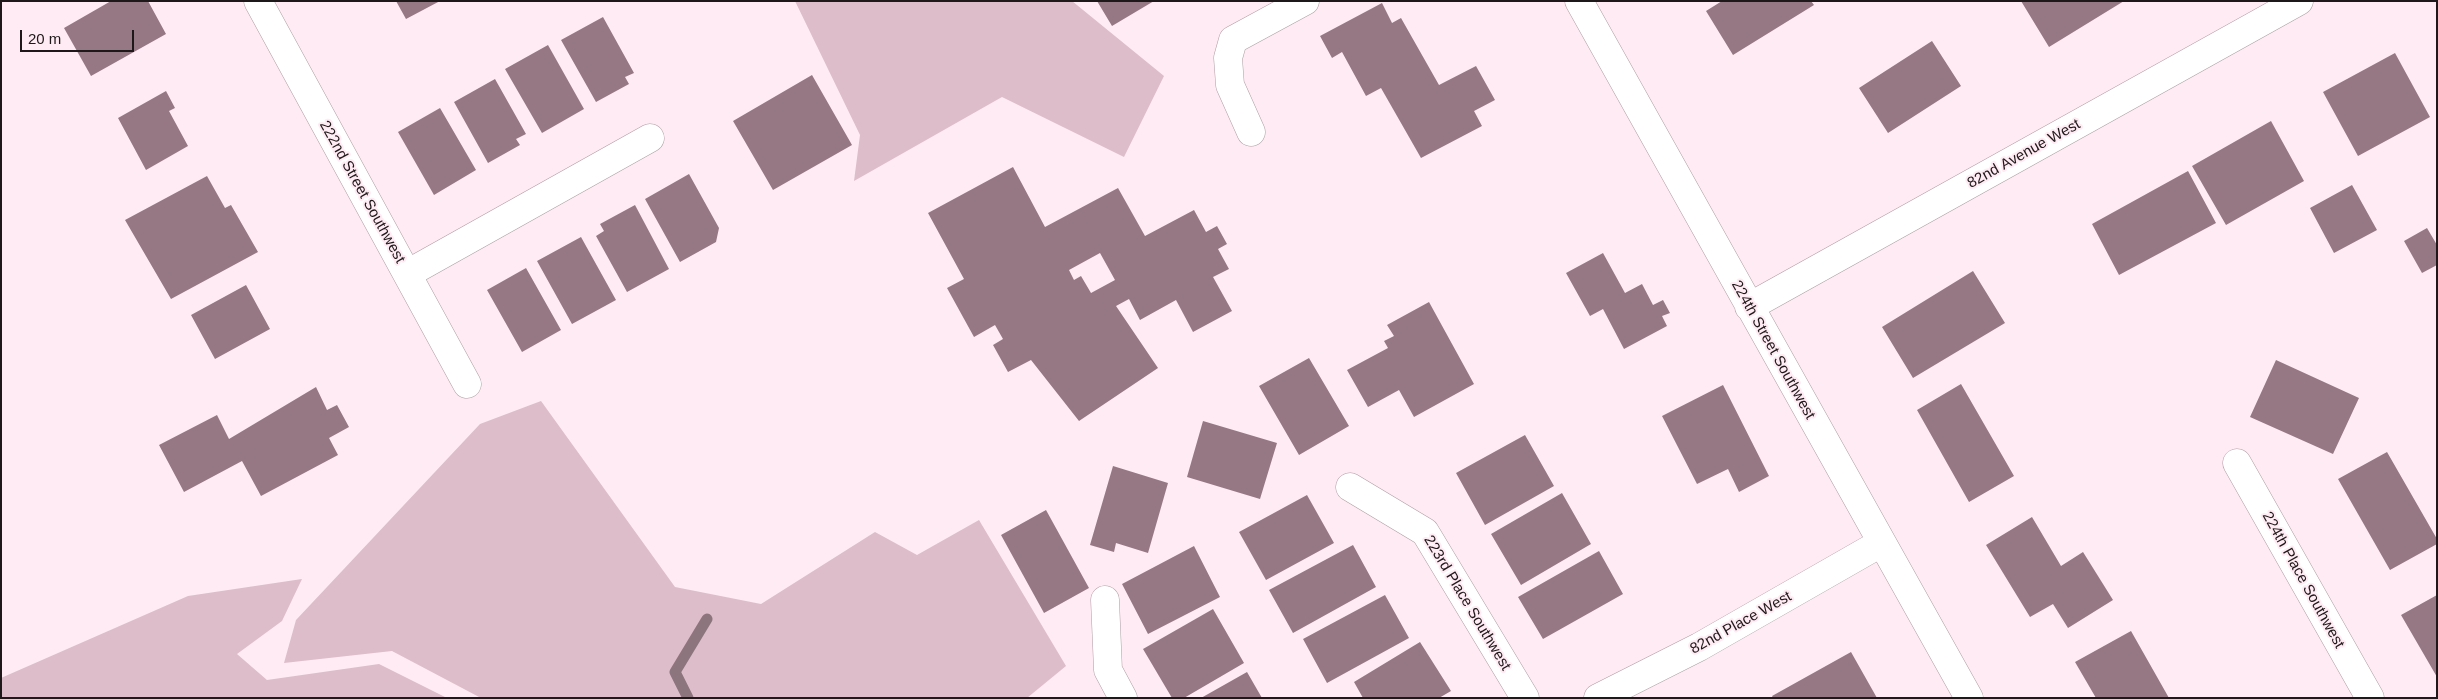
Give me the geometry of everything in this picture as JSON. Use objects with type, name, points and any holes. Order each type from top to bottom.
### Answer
[{"type":"street","name":"222nd Street Southwest","points":[[258,1],[467,384]]},
{"type":"street","points":[[1251,132],[1230,85],[1228,58],[1233,40],[1305,1]]},
{"type":"street","name":"224th Street Southwest","points":[[1579,1],[1969,698]]},
{"type":"street","name":"82nd Avenue West","points":[[1749,307],[2299,1]]},
{"type":"street","points":[[407,274],[650,138]]},
{"type":"street","name":"224th Place Southwest","points":[[2237,463],[2370,698]]},
{"type":"street","name":"223rd Place Southwest","points":[[1350,487],[1425,532],[1525,698]]},
{"type":"street","name":"82nd Place West","points":[[1598,698],[1699,647],[1881,543]]},
{"type":"street","points":[[1106,600],[1108,670],[1124,698]]},
{"type":"shaded area","points":[[795,1],[1072,1],[1164,76],[1124,157],[1002,97],[854,181],[860,135]]},
{"type":"shaded area","points":[[541,401],[675,587],[761,604],[875,532],[917,555],[979,520],[1066,666],[1027,698],[481,698],[392,651],[284,663],[296,620],[480,424]]},
{"type":"shaded area","points":[[302,579],[282,621],[237,654],[267,680],[379,664],[447,698],[1,698],[1,678],[188,596]]},
{"type":"building","points":[[111,1],[148,1],[166,34],[91,76],[64,28]]},
{"type":"building","points":[[396,1],[440,1],[406,19]]},
{"type":"building","points":[[1097,1],[1154,1],[1112,26]]},
{"type":"building","points":[[1722,1],[1811,1],[1814,5],[1733,55],[1706,11]]},
{"type":"building","points":[[2021,1],[2124,1],[2049,47]]},
{"type":"building","points":[[1382,3],[1392,23],[1401,18],[1439,85],[1476,66],[1495,100],[1474,111],[1482,126],[1421,158],[1381,88],[1366,96],[1342,52],[1332,58],[1320,36]]},
{"type":"building","points":[[603,17],[634,73],[625,77],[629,84],[596,102],[561,40]]},
{"type":"building","points":[[1932,41],[1961,86],[1888,133],[1859,88]]},
{"type":"building","points":[[548,45],[584,109],[542,133],[505,69]]},
{"type":"building","points":[[2395,53],[2430,117],[2358,156],[2323,92]]},
{"type":"building","points":[[812,75],[852,145],[773,190],[733,121]]},
{"type":"building","points":[[495,79],[526,134],[516,139],[520,145],[488,163],[454,102]]},
{"type":"building","points":[[166,91],[175,108],[169,111],[188,146],[146,170],[118,118]]},
{"type":"building","points":[[440,108],[476,170],[434,195],[398,132]]},
{"type":"building","points":[[2271,121],[2304,181],[2226,225],[2192,166]]},
{"type":"building","points":[[1013,167],[1045,227],[1118,188],[1145,236],[1194,210],[1206,232],[1217,226],[1227,244],[1218,249],[1229,269],[1213,277],[1232,311],[1193,332],[1176,300],[1140,320],[1129,299],[1116,306],[1158,368],[1079,421],[1031,360],[1008,372],[993,345],[1003,339],[995,325],[974,337],[947,288],[964,279],[928,213]],"holes":[[[1100,253],[1115,280],[1091,293],[1081,276],[1074,280],[1069,270]]]},
{"type":"building","points":[[2188,171],[2216,223],[2119,275],[2092,224]]},
{"type":"building","points":[[689,174],[719,228],[716,242],[680,262],[645,199]]},
{"type":"building","points":[[207,176],[225,208],[231,205],[258,252],[171,299],[125,220]]},
{"type":"building","points":[[2352,185],[2377,230],[2334,253],[2310,208]]},
{"type":"building","points":[[635,205],[669,269],[627,292],[596,236],[604,231],[600,224]]},
{"type":"building","points":[[2427,228],[2437,245],[2437,265],[2422,273],[2404,241]]},
{"type":"building","points":[[581,237],[616,300],[572,324],[537,261]]},
{"type":"building","points":[[1603,253],[1625,293],[1642,284],[1653,305],[1663,300],[1670,313],[1662,316],[1667,326],[1624,349],[1603,309],[1590,316],[1566,273]]},
{"type":"building","points":[[526,268],[561,330],[522,352],[487,290]]},
{"type":"building","points":[[1973,271],[2005,323],[1913,378],[1882,327]]},
{"type":"building","points":[[246,285],[270,329],[215,359],[191,315]]},
{"type":"building","points":[[1429,302],[1474,384],[1414,417],[1399,390],[1368,407],[1347,370],[1388,348],[1384,341],[1394,336],[1387,325]]},
{"type":"building","points":[[1309,358],[1349,426],[1299,455],[1259,386]]},
{"type":"building","points":[[2276,360],[2359,398],[2333,454],[2250,417]]},
{"type":"building","points":[[1961,384],[2014,476],[1969,502],[1917,410]]},
{"type":"building","points":[[1723,385],[1769,476],[1739,492],[1728,469],[1697,484],[1662,416]]},
{"type":"building","points":[[316,387],[327,410],[337,405],[349,427],[329,438],[338,455],[261,496],[242,461],[184,492],[159,445],[217,415],[229,439]]},
{"type":"building","points":[[1203,421],[1277,443],[1260,499],[1187,477]]},
{"type":"building","points":[[1525,435],[1554,486],[1485,525],[1456,473]]},
{"type":"building","points":[[2387,452],[2437,539],[2437,544],[2390,570],[2338,479]]},
{"type":"building","points":[[1113,466],[1168,483],[1148,553],[1116,543],[1114,552],[1090,545]]},
{"type":"building","points":[[1562,493],[1591,544],[1521,585],[1491,534]]},
{"type":"building","points":[[1307,495],[1334,543],[1266,580],[1239,532]]},
{"type":"building","points":[[1046,510],[1089,588],[1044,613],[1001,535]]},
{"type":"building","points":[[2032,517],[2061,566],[2083,552],[2113,600],[2068,628],[2053,604],[2030,617],[1986,545]]},
{"type":"building","points":[[1353,545],[1376,587],[1293,633],[1269,590]]},
{"type":"building","points":[[1194,546],[1220,597],[1148,634],[1122,584]]},
{"type":"building","points":[[1599,551],[1623,594],[1543,639],[1518,597]]},
{"type":"building","points":[[1385,595],[1409,638],[1327,683],[1303,639]]},
{"type":"building","points":[[2437,595],[2437,677],[2401,615]]},
{"type":"building","points":[[1213,609],[1244,663],[1184,698],[1172,698],[1143,649]]},
{"type":"building","points":[[2131,631],[2169,698],[2096,698],[2075,662]]},
{"type":"building","points":[[1420,642],[1451,691],[1439,698],[1363,698],[1354,682]]},
{"type":"building","points":[[1851,652],[1877,698],[1773,698],[1772,696]]},
{"type":"building","points":[[1247,672],[1262,698],[1201,698]]},
{"type":"waterway","points":[[688,698],[675,672],[707,619]]}]
